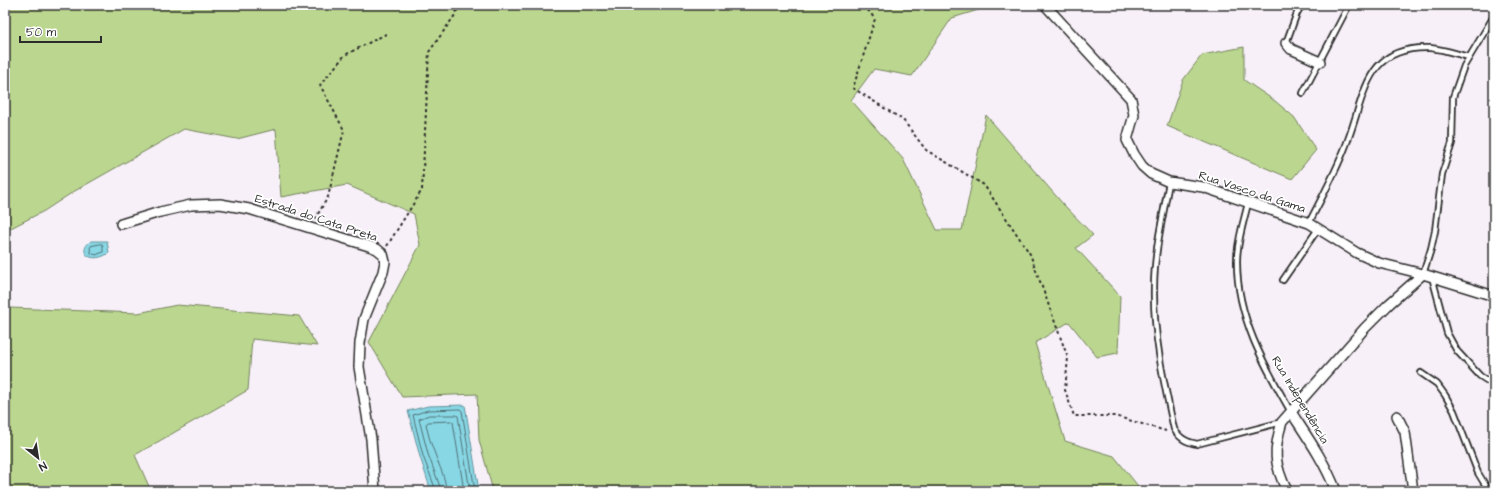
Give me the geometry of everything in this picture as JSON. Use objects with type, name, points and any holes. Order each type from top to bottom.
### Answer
[{"type":"street","name":"Rua Vasco da Gama","points":[[1045,5],[1131,99],[1134,115],[1127,140],[1142,166],[1152,174],[1170,182],[1203,187],[1309,223],[1357,253],[1379,263],[1423,274],[1494,296]]},
{"type":"street","points":[[1286,43],[1291,49],[1320,62]]},
{"type":"street","name":"Estrada do Cata Preta","points":[[121,224],[160,212],[191,205],[220,204],[249,209],[310,227],[369,246],[377,249],[383,254],[385,262],[383,272],[364,319],[360,343],[360,367],[371,439],[375,491]]},
{"type":"street","points":[[1287,491],[1278,471],[1275,454],[1277,439],[1282,422],[1365,328],[1423,274]]},
{"type":"street","name":"Rua Independência","points":[[1290,412],[1315,448],[1331,477],[1336,491]]},
{"type":"street","points":[[1397,416],[1405,432],[1413,491]]},
{"type":"lane","points":[[1286,43],[1297,13],[1302,5]]},
{"type":"lane","points":[[1303,93],[1349,5]]},
{"type":"lane","points":[[1423,274],[1431,250],[1435,231],[1442,174],[1452,143],[1453,97],[1464,66],[1494,16]]},
{"type":"lane","points":[[1309,223],[1342,157],[1365,89],[1374,70],[1383,60],[1392,55],[1405,51],[1431,48],[1469,57]]},
{"type":"lane","points":[[1170,182],[1157,244],[1154,288],[1156,329],[1165,389],[1174,429],[1177,434],[1186,441],[1197,444],[1282,422]]},
{"type":"lane","name":"Rua Independência","points":[[1248,203],[1237,260],[1241,298],[1246,317],[1260,355],[1290,412]]},
{"type":"lane","points":[[1283,280],[1318,229]]},
{"type":"lane","points":[[1432,277],[1447,333],[1457,351],[1480,376],[1494,385]]},
{"type":"lane","points":[[1421,373],[1437,384],[1445,394],[1454,411],[1478,473],[1489,491]]},
{"type":"path","points":[[383,254],[422,190],[429,52],[456,15],[459,5]]},
{"type":"path","points":[[864,5],[875,19],[853,88],[903,120],[926,150],[984,185],[1030,254],[1068,358],[1065,390],[1074,416],[1115,416],[1177,434]]},
{"type":"path","points":[[310,227],[328,197],[344,130],[320,85],[345,55],[386,34]]},
{"type":"green space","points":[[5,5],[995,5],[952,18],[912,76],[874,69],[851,100],[903,159],[937,230],[962,230],[986,115],[1063,204],[1093,235],[1076,248],[1120,296],[1118,353],[1097,357],[1069,322],[1035,343],[1065,441],[1114,456],[1142,491],[493,491],[479,440],[477,394],[402,397],[369,342],[420,245],[414,214],[347,185],[281,197],[276,129],[237,139],[184,129],[73,192],[44,211],[5,231]]},
{"type":"green space","points":[[1244,47],[1244,80],[1275,101],[1294,117],[1316,150],[1292,179],[1167,126],[1183,80],[1202,55]]},
{"type":"green space","points":[[5,286],[10,308],[138,313],[177,305],[299,316],[317,346],[252,339],[248,390],[135,455],[151,491],[5,491]]},
{"type":"water","points":[[91,241],[107,241],[109,253],[96,258],[88,256],[85,253],[85,249]]},
{"type":"water","points":[[465,405],[479,491],[431,491],[408,411],[428,406]]}]
